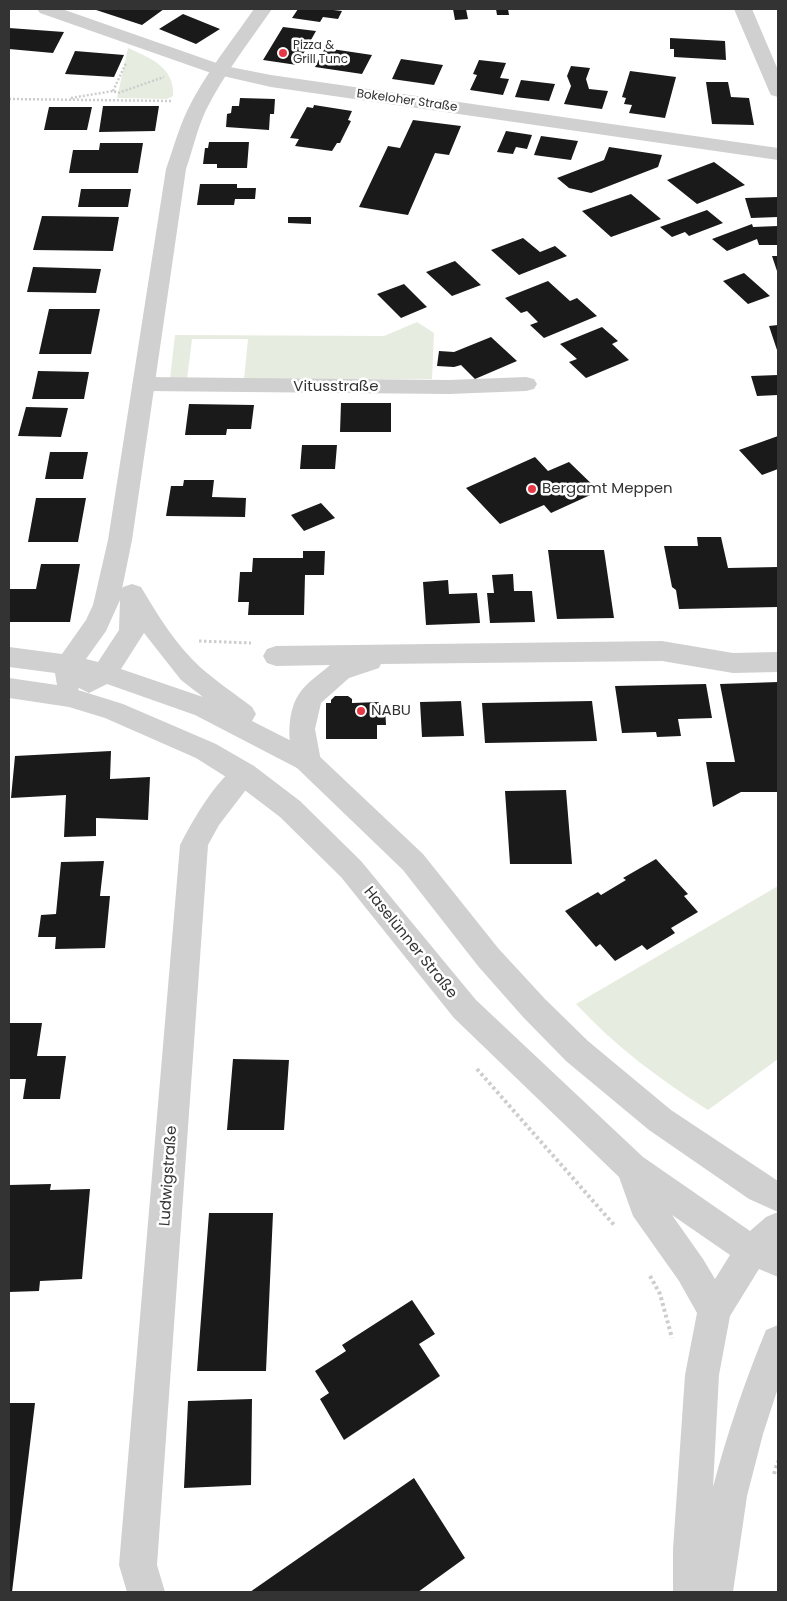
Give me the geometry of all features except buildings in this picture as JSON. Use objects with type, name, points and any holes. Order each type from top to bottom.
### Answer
[{"type":"street","name":"Bokeloher Straße","points":[[46,9],[220,70],[272,81],[778,154]]},
{"type":"street","points":[[69,697],[68,665],[97,624],[106,605],[120,540],[176,169],[196,112],[220,70],[263,9]]},
{"type":"street","points":[[743,9],[778,91]]},
{"type":"street","name":"Vitusstraße","points":[[145,384],[449,387],[526,384]]},
{"type":"street","points":[[69,697],[104,674],[132,632],[133,598],[120,540]]},
{"type":"street","points":[[133,598],[162,640],[190,673],[234,708],[307,760],[413,862],[488,957],[534,1008],[577,1051],[660,1120],[760,1188],[778,1197]]},
{"type":"street","points":[[276,656],[662,651],[733,663],[778,662]]},
{"type":"street","points":[[307,760],[301,737],[309,699],[340,670],[390,654]]},
{"type":"street","points":[[9,657],[68,665],[104,674],[204,708],[307,760]]},
{"type":"street","name":"Haselünner Straße","points":[[9,688],[69,697],[114,711],[206,751],[244,774],[290,809],[351,869],[465,1009],[632,1168],[698,1215],[765,1255]]},
{"type":"street","name":"Ludwigstraße","points":[[146,1592],[138,1565],[194,845],[209,818],[244,774]]},
{"type":"street","points":[[632,1168],[645,1204],[691,1270],[714,1311]]},
{"type":"street","points":[[692,1592],[691,1549],[702,1375],[714,1311],[765,1255],[778,1228]]},
{"type":"street","points":[[714,1592],[716,1565],[734,1468],[778,1342]]},
{"type":"path","points":[[113,91],[129,56]]},
{"type":"path","points":[[61,100],[113,91],[118,93],[164,77]]},
{"type":"path","points":[[9,99],[176,101]]},
{"type":"path","points":[[197,641],[251,643],[276,656]]},
{"type":"shaded area","points":[[128,48],[160,65],[170,78],[173,86],[173,96],[167,99],[117,98]]},
{"type":"shaded area","points":[[417,322],[434,333],[432,379],[244,379],[248,339],[192,339],[187,379],[170,379],[175,335],[384,336]]},
{"type":"shaded area","points":[[778,886],[778,1059],[708,1110],[672,1087],[638,1061],[606,1034],[576,1004]]},
{"type":"place","name":"Pizza & Grill Tunc","points":[[283,53]]},
{"type":"place","name":"Bergamt Meppen","points":[[532,489]]},
{"type":"place","name":"NABU","points":[[361,711]]}]
